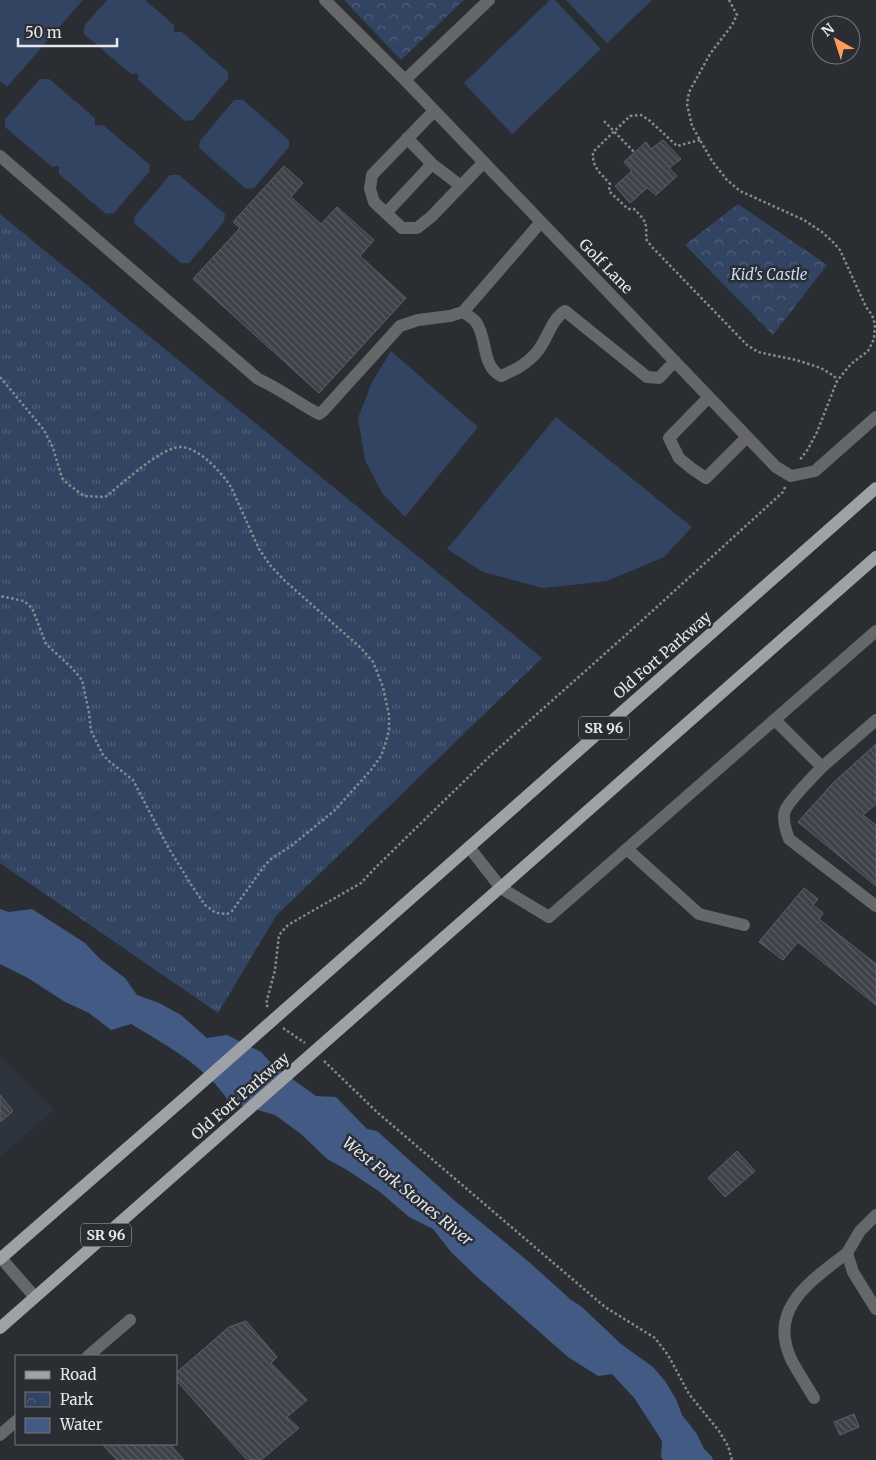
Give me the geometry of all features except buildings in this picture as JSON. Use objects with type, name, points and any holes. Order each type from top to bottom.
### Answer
[{"type":"main road","name":"Old Fort Parkway","points":[[0,1258],[876,488]]},
{"type":"main road","name":"Old Fort Parkway","points":[[0,1328],[876,557]]},
{"type":"street","name":"Golf Lane","points":[[326,0],[776,467],[791,476],[814,471],[876,417]]},
{"type":"street","points":[[405,80],[489,0]]},
{"type":"street","points":[[434,111],[372,175],[370,189],[374,202],[402,228],[417,228],[431,218],[484,162]]},
{"type":"street","points":[[407,138],[432,164],[461,186]]},
{"type":"street","points":[[0,156],[258,379],[270,384],[318,414],[323,411],[400,326],[418,320],[450,316],[463,312],[541,222]]},
{"type":"street","points":[[386,213],[432,164]]},
{"type":"street","points":[[463,312],[475,321],[489,364],[501,376],[521,368],[536,353],[545,341],[559,314],[565,311],[647,377],[658,378],[675,361]]},
{"type":"street","points":[[709,397],[669,438],[679,458],[706,478],[747,437]]},
{"type":"street","points":[[469,847],[500,888],[549,918],[876,631]]},
{"type":"street","points":[[774,720],[822,767]]},
{"type":"street","points":[[876,720],[822,767],[784,812],[785,826],[789,839],[876,906]]},
{"type":"street","points":[[627,850],[700,914],[744,925]]},
{"type":"street","points":[[814,1398],[792,1360],[786,1342],[784,1328],[789,1309],[807,1284],[847,1253],[860,1231],[876,1215]]},
{"type":"street","points":[[847,1253],[853,1272],[876,1309]]},
{"type":"street","points":[[0,1258],[35,1297]]},
{"type":"street","points":[[89,1355],[130,1320]]},
{"type":"street","points":[[0,1435],[15,1422]]},
{"type":"path","points":[[700,140],[677,146],[641,115],[630,116],[593,152],[592,161],[610,184],[609,191],[628,209],[634,209],[642,217],[647,226],[646,240],[747,345],[758,352],[796,360],[821,368],[837,380]]},
{"type":"path","points":[[604,121],[634,152]]},
{"type":"path","points":[[0,377],[44,430],[54,448],[62,478],[84,496],[105,496],[109,494],[159,456],[173,448],[181,447],[192,450],[225,478],[232,487],[259,549],[270,565],[361,648],[373,662],[383,687],[389,715],[389,730],[381,756],[334,811],[265,865],[232,911],[227,914],[216,913],[206,905],[192,886],[168,847],[133,780],[103,755],[91,731],[82,680],[46,644],[35,614],[29,604],[24,601],[0,596]]},
{"type":"shaded area","points":[[0,1056],[54,1110],[0,1156]]},
{"type":"green space","points":[[0,0],[83,0],[7,87],[0,81]]},
{"type":"green space","points":[[107,0],[145,0],[174,25],[174,32],[182,32],[228,72],[228,79],[193,120],[185,121],[138,80],[138,73],[131,74],[84,34],[84,26]]},
{"type":"green space","points":[[344,0],[464,0],[401,60]]},
{"type":"green space","points":[[550,0],[555,0],[601,49],[512,134],[464,83]]},
{"type":"green space","points":[[566,0],[652,0],[607,43]]},
{"type":"green space","points":[[40,79],[49,79],[95,118],[95,126],[103,125],[150,165],[149,172],[114,213],[106,214],[59,174],[59,166],[52,167],[5,127],[5,119]]},
{"type":"green space","points":[[234,100],[243,100],[289,140],[289,147],[254,188],[246,189],[199,148],[200,141]]},
{"type":"green space","points":[[170,175],[179,175],[225,214],[224,222],[189,263],[181,263],[134,223],[135,216]]},
{"type":"green space","name":"Kid's Castle","points":[[738,204],[827,265],[773,335],[685,245]]},
{"type":"green space","points":[[0,214],[542,658],[276,916],[218,1013],[0,863]]},
{"type":"green space","points":[[391,351],[478,427],[405,517],[382,493],[365,460],[358,418],[372,382]]},
{"type":"green space","points":[[556,417],[692,527],[664,557],[607,581],[543,588],[483,572],[447,549]]},
{"type":"water","name":"West Fork Stones River","points":[[0,909],[9,912],[32,909],[85,943],[100,959],[125,978],[137,995],[159,1003],[181,1015],[207,1038],[227,1035],[261,1052],[274,1066],[316,1096],[336,1097],[367,1129],[377,1131],[455,1201],[529,1262],[570,1299],[582,1307],[621,1344],[653,1367],[665,1381],[676,1399],[682,1415],[697,1434],[704,1449],[713,1460],[663,1460],[661,1457],[662,1441],[635,1399],[612,1374],[598,1376],[568,1357],[476,1276],[451,1252],[433,1229],[409,1217],[380,1192],[327,1159],[301,1134],[275,1115],[229,1102],[220,1089],[198,1067],[158,1040],[131,1024],[111,1030],[89,1013],[65,1002],[28,978],[0,964]]}]
